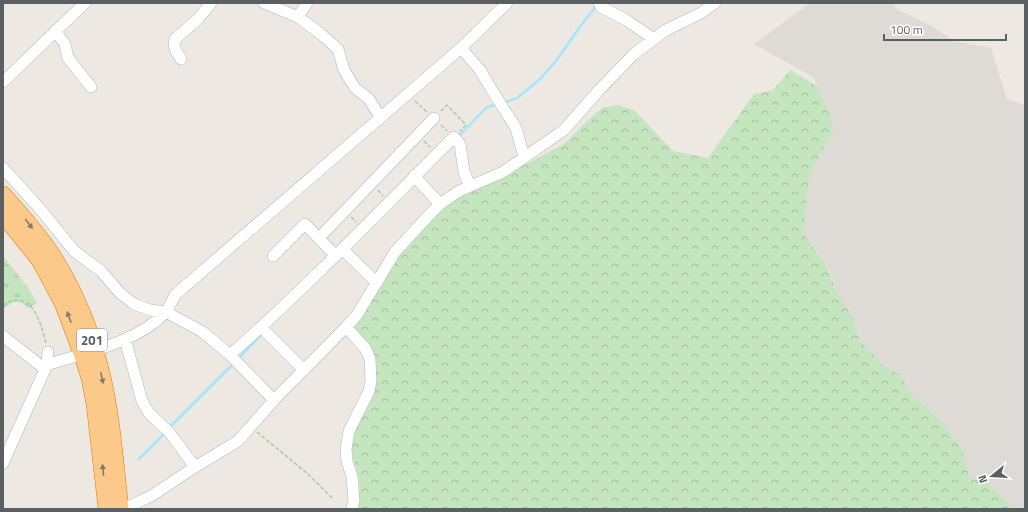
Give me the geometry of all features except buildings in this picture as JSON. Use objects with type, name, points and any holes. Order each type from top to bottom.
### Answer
[{"type":"highway","name":"201","points":[[3,195],[22,216],[51,254],[70,289],[86,324],[90,378],[94,404],[116,509]]},
{"type":"highway","name":"201","points":[[3,214],[40,260],[89,352]]},
{"type":"street","points":[[3,82],[85,3]]},
{"type":"street","points":[[181,59],[174,45],[176,38],[198,19],[211,3]]},
{"type":"street","points":[[264,3],[298,17],[338,49],[344,70],[355,88],[369,100],[380,117]]},
{"type":"street","points":[[298,17],[307,3]]},
{"type":"street","points":[[46,367],[125,339],[153,324],[166,312],[176,294],[461,48],[507,3]]},
{"type":"street","points":[[116,509],[143,501],[238,441],[274,400],[357,315],[395,252],[440,204],[459,191],[503,172],[564,130],[600,89],[634,54],[666,30],[701,13],[714,3]]},
{"type":"street","points":[[600,5],[654,39]]},
{"type":"street","points":[[56,32],[65,44],[68,58],[91,87]]},
{"type":"street","points":[[461,48],[480,70],[516,128],[524,157]]},
{"type":"street","points":[[319,238],[434,118]]},
{"type":"street","points":[[234,359],[261,327],[341,252],[389,202],[416,179],[437,154],[456,139],[460,144],[464,172],[470,186]]},
{"type":"street","points":[[3,168],[41,210],[74,251],[101,271],[120,293],[134,304],[150,310],[166,312],[203,332],[234,359],[274,400]]},
{"type":"street","points":[[416,179],[440,204]]},
{"type":"street","points":[[273,256],[306,224],[319,238],[341,252],[377,283]]},
{"type":"street","points":[[261,327],[304,370]]},
{"type":"street","points":[[346,327],[365,348],[370,359],[371,381],[369,391],[349,431],[346,449],[347,462],[352,476],[354,501],[352,509]]},
{"type":"street","points":[[3,336],[46,367]]},
{"type":"street","points":[[125,339],[142,401],[148,413],[167,430],[195,467]]},
{"type":"street","points":[[3,463],[46,367],[48,352]]},
{"type":"path","points":[[408,93],[434,118],[456,139],[466,125],[447,105],[434,118]]},
{"type":"path","points":[[418,135],[437,154]]},
{"type":"path","points":[[371,184],[389,202]]},
{"type":"path","points":[[345,210],[363,228]]},
{"type":"path","points":[[3,305],[16,299],[21,300],[33,309],[41,324],[48,352]]},
{"type":"path","points":[[251,427],[308,474],[333,498]]},
{"type":"shaded area","points":[[810,3],[892,3],[898,10],[932,26],[954,41],[991,48],[1007,99],[1025,105],[1025,509],[1014,509],[992,487],[970,477],[961,447],[941,421],[913,396],[902,377],[883,365],[859,340],[852,315],[836,290],[826,263],[803,233],[810,174],[825,145],[834,132],[830,113],[813,77],[754,44]]},
{"type":"green space","points":[[790,70],[817,86],[830,113],[834,132],[825,145],[810,174],[803,233],[825,263],[836,290],[852,315],[859,340],[883,365],[902,376],[907,388],[913,396],[941,421],[961,447],[970,477],[992,487],[1014,509],[358,509],[359,484],[352,449],[353,441],[357,425],[375,389],[377,376],[376,361],[372,350],[366,341],[352,328],[398,253],[435,213],[466,191],[504,176],[564,144],[602,108],[617,105],[634,110],[673,151],[708,158],[754,94],[773,90]]},
{"type":"green space","points":[[3,256],[29,289],[37,303],[29,308],[19,302],[16,302],[3,309]]},
{"type":"waterway","points":[[503,103],[517,98],[539,80],[556,61],[596,6]]},
{"type":"waterway","points":[[458,137],[487,107],[498,104]]},
{"type":"waterway","points":[[238,359],[260,336]]},
{"type":"waterway","points":[[169,428],[233,364]]},
{"type":"waterway","points":[[139,459],[166,432]]}]
